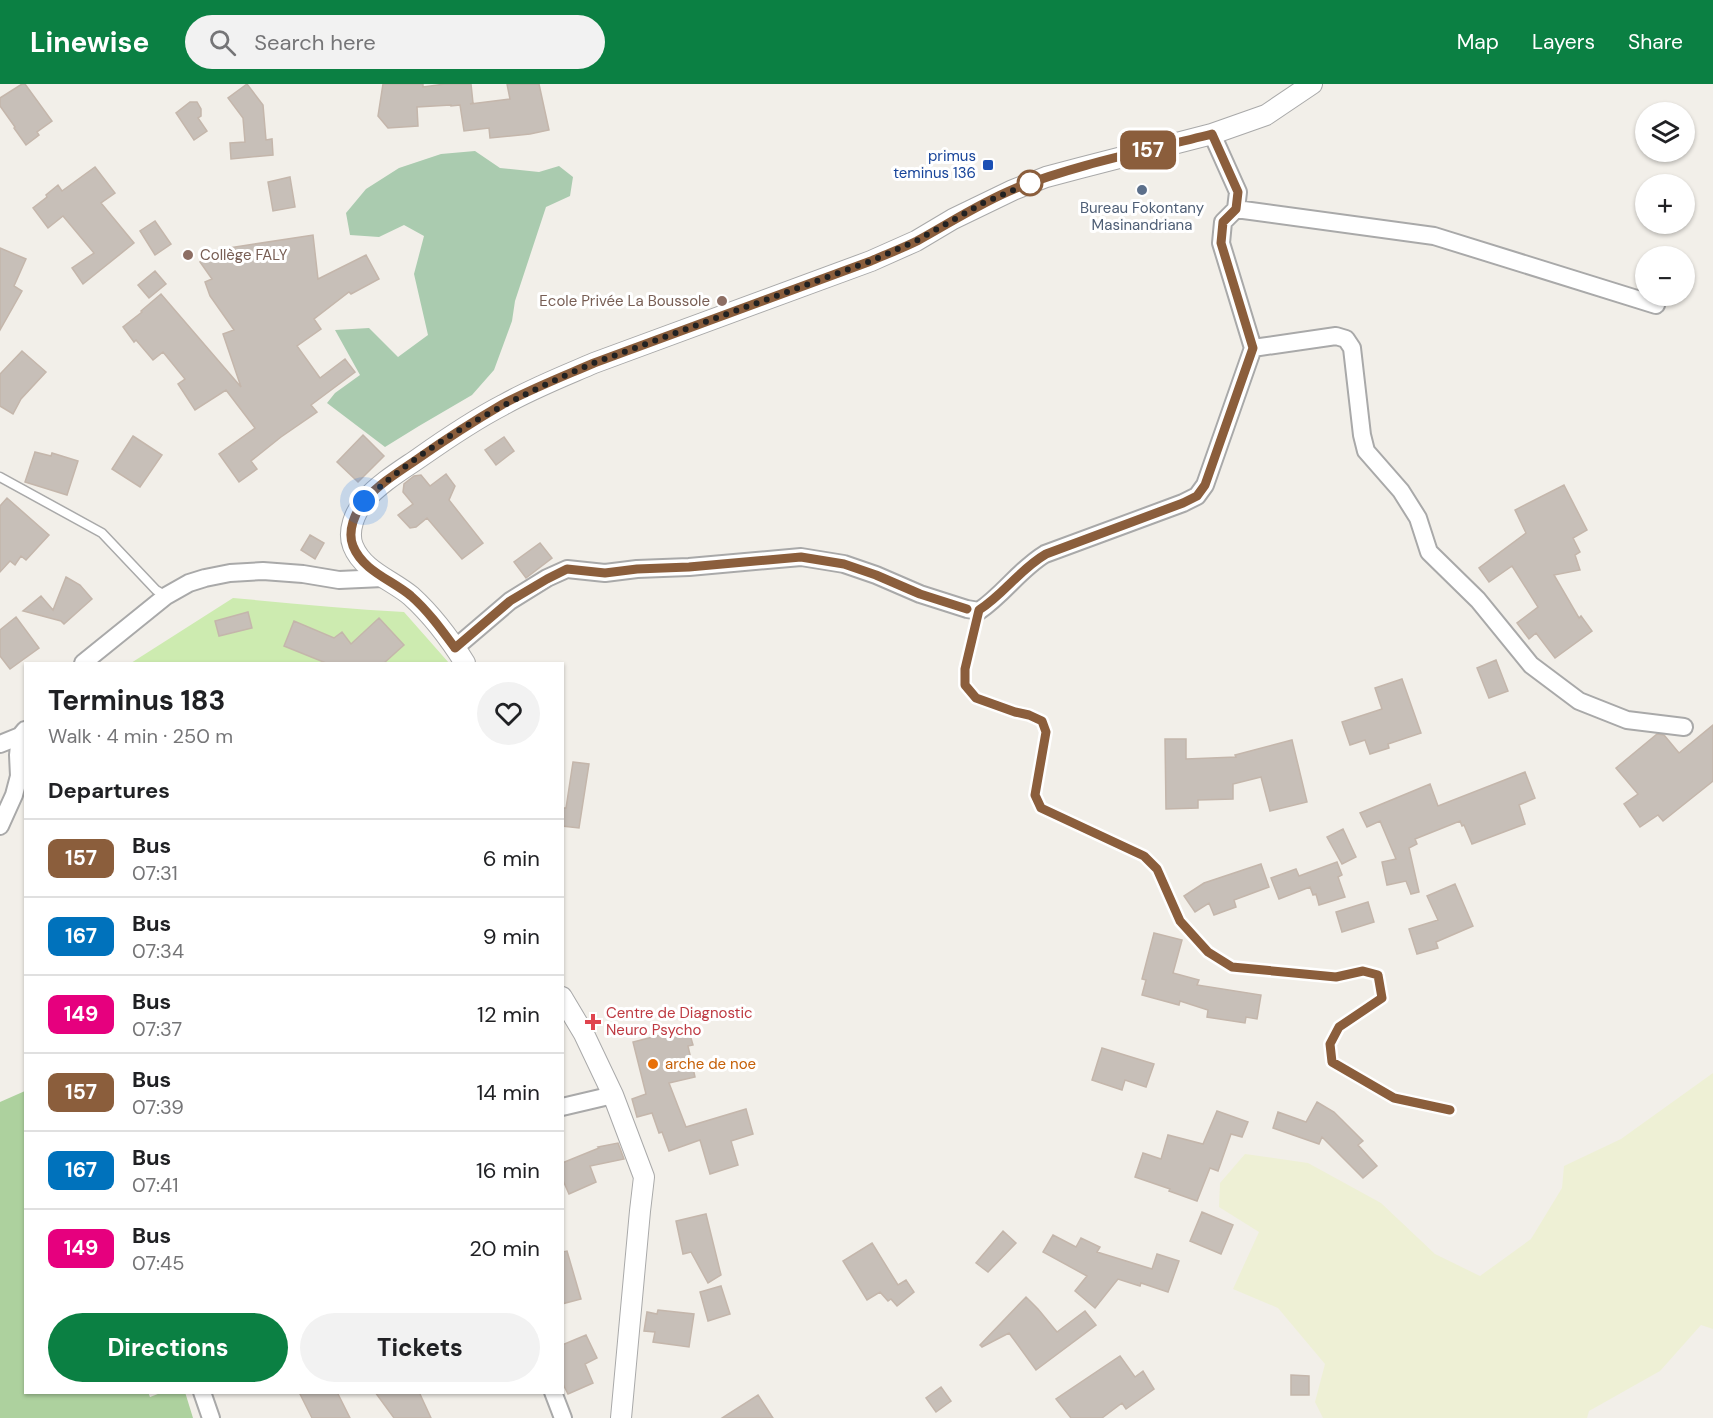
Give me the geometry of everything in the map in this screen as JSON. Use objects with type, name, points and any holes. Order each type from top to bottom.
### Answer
[{"type":"street","points":[[1212,134],[1238,192],[1236,209],[1223,222],[1221,243],[1253,348],[1205,485],[1197,496],[1183,503],[1046,554],[1032,562],[989,604],[979,610],[967,609],[920,594],[844,564],[801,557],[605,573],[567,569],[510,601],[460,655],[423,608],[408,594],[364,564],[353,547],[350,534],[353,520],[364,501],[388,479],[503,405],[549,382],[594,363],[871,261],[916,241],[953,219],[1013,189],[1058,174],[1212,134],[1266,115],[1312,84]]},
{"type":"street","points":[[1236,209],[1434,236],[1635,298]]},
{"type":"street","points":[[1253,348],[1336,336],[1346,339],[1352,348],[1362,435],[1366,451],[1401,491],[1418,518],[1429,552],[1478,600],[1531,665],[1579,701],[1627,720],[1684,727]]},
{"type":"street","points":[[85,662],[166,596],[189,583],[230,573],[263,571],[339,580],[383,578]]},
{"type":"street","points":[[0,744],[23,732]]},
{"type":"street","points":[[0,826],[14,795],[19,776],[18,755],[23,732]]},
{"type":"street","points":[[564,1000],[584,1034],[613,1095],[644,1177],[621,1418]]},
{"type":"street","points":[[564,1107],[613,1095]]},
{"type":"street","points":[[202,1394],[211,1418]]},
{"type":"street","points":[[554,1394],[563,1418]]},
{"type":"lane","points":[[0,477],[102,533],[156,591],[166,596]]},
{"type":"lane","points":[[979,610],[965,669],[965,685],[976,698],[1042,721],[1046,732],[1035,795],[1041,808],[1144,856],[1157,869],[1180,921],[1208,952],[1232,967],[1336,977],[1363,971],[1378,975],[1382,998],[1339,1027],[1330,1044],[1332,1062],[1394,1098],[1450,1110]]},
{"type":"green space","points":[[475,151],[500,168],[539,172],[559,166],[573,177],[570,196],[546,207],[515,301],[512,321],[494,370],[472,395],[385,447],[327,403],[335,393],[360,375],[335,330],[369,328],[398,357],[428,335],[414,274],[424,236],[404,225],[379,237],[350,235],[346,213],[366,189],[399,168],[441,154]]},
{"type":"green space","points":[[233,598],[404,612],[448,662],[133,662]]},
{"type":"green space","points":[[1713,1073],[1713,1329],[1701,1325],[1660,1371],[1589,1411],[1587,1418],[1323,1418],[1315,1402],[1325,1364],[1278,1308],[1233,1289],[1259,1232],[1219,1207],[1220,1183],[1245,1154],[1308,1163],[1381,1203],[1435,1254],[1480,1276],[1531,1239],[1562,1188],[1564,1166],[1621,1139]]},
{"type":"green space","points":[[24,1091],[24,1394],[149,1394],[150,1397],[158,1394],[186,1394],[193,1418],[0,1418],[0,1102]]},
{"type":"building","points":[[25,84],[52,121],[37,132],[39,135],[26,145],[0,106],[0,98]]},
{"type":"building","points":[[247,84],[263,105],[266,140],[272,139],[273,155],[231,159],[230,143],[245,142],[243,118],[228,98]]},
{"type":"building","points":[[383,84],[423,84],[423,87],[471,84],[473,103],[470,104],[510,99],[507,84],[539,84],[549,130],[490,138],[489,128],[464,131],[460,105],[417,107],[418,126],[388,128],[378,116]]},
{"type":"building","points":[[190,102],[197,102],[201,109],[201,116],[198,118],[207,131],[194,140],[176,113]]},
{"type":"building","points":[[95,167],[115,193],[101,203],[134,243],[83,284],[72,268],[94,253],[63,216],[48,228],[33,208],[58,185],[62,191]]},
{"type":"building","points":[[290,177],[295,207],[273,211],[268,182]]},
{"type":"building","points":[[155,221],[171,244],[155,255],[140,231]]},
{"type":"building","points":[[313,235],[318,279],[366,255],[379,279],[351,294],[349,292],[314,319],[321,329],[297,346],[320,378],[345,359],[355,372],[311,405],[317,412],[251,461],[257,469],[239,482],[219,454],[255,428],[226,390],[195,410],[178,384],[185,379],[163,352],[153,360],[136,340],[134,342],[123,327],[161,294],[241,387],[223,334],[234,330],[210,296],[205,282],[212,279],[200,262],[216,250]]},
{"type":"building","points":[[0,248],[26,259],[14,286],[22,291],[0,330]]},
{"type":"building","points":[[155,271],[166,284],[149,298],[138,285]]},
{"type":"building","points":[[22,351],[46,372],[21,399],[13,414],[0,406],[0,374]]},
{"type":"building","points":[[363,435],[384,456],[358,482],[337,462]]},
{"type":"building","points":[[133,436],[162,455],[140,487],[112,469]]},
{"type":"building","points":[[504,437],[514,451],[496,465],[485,450]]},
{"type":"building","points":[[35,452],[51,456],[52,453],[78,461],[67,495],[25,482]]},
{"type":"building","points":[[446,474],[455,486],[449,500],[483,543],[462,559],[427,518],[416,527],[410,528],[398,515],[413,504],[403,492],[404,484],[414,476],[421,475],[430,486]]},
{"type":"building","points":[[1564,485],[1587,530],[1573,538],[1580,552],[1575,555],[1580,570],[1554,575],[1579,618],[1581,616],[1592,631],[1555,658],[1536,633],[1529,639],[1517,623],[1538,607],[1512,566],[1489,582],[1479,568],[1526,533],[1515,510]]},
{"type":"building","points":[[7,498],[49,535],[26,560],[21,556],[15,565],[10,561],[0,572],[0,506]]},
{"type":"building","points":[[310,535],[324,543],[315,559],[301,550]]},
{"type":"building","points":[[540,543],[552,558],[526,578],[514,562]]},
{"type":"building","points":[[66,577],[80,585],[92,599],[64,624],[61,621],[23,611],[41,596],[53,610]]},
{"type":"building","points":[[248,612],[252,628],[219,636],[215,621]]},
{"type":"building","points":[[16,617],[39,648],[10,669],[0,656],[0,630]]},
{"type":"building","points":[[379,618],[404,645],[385,662],[324,662],[284,646],[294,621],[334,638],[342,632],[351,644]]},
{"type":"building","points":[[1496,660],[1508,691],[1489,698],[1477,668]]},
{"type":"building","points":[[1402,679],[1421,733],[1388,744],[1389,748],[1370,754],[1365,740],[1350,745],[1342,722],[1382,709],[1375,688]]},
{"type":"building","points":[[1713,725],[1713,781],[1663,821],[1658,815],[1640,827],[1624,804],[1638,794],[1616,768],[1657,734],[1664,735],[1679,753]]},
{"type":"building","points":[[1165,739],[1186,739],[1186,759],[1236,757],[1235,755],[1292,740],[1307,802],[1270,811],[1261,777],[1233,784],[1233,799],[1198,800],[1198,808],[1166,809]]},
{"type":"building","points":[[573,762],[589,764],[579,828],[564,826],[564,808],[566,808]]},
{"type":"building","points":[[1525,772],[1535,798],[1519,805],[1525,824],[1472,844],[1460,821],[1415,839],[1417,844],[1409,848],[1419,892],[1411,894],[1406,881],[1387,885],[1382,862],[1396,859],[1380,821],[1367,827],[1360,813],[1430,784],[1438,806]]},
{"type":"building","points":[[1343,829],[1356,857],[1342,864],[1327,837]]},
{"type":"building","points":[[1337,862],[1342,875],[1338,877],[1345,897],[1319,905],[1316,894],[1313,895],[1310,887],[1279,899],[1271,878],[1296,869],[1299,876]]},
{"type":"building","points":[[1261,864],[1269,887],[1234,900],[1236,907],[1214,915],[1209,903],[1195,912],[1184,896],[1204,883]]},
{"type":"building","points":[[1455,884],[1473,926],[1436,942],[1438,948],[1417,954],[1409,929],[1438,920],[1427,896]]},
{"type":"building","points":[[1368,902],[1374,922],[1342,932],[1336,912]]},
{"type":"building","points":[[1154,933],[1182,940],[1173,973],[1199,980],[1197,985],[1261,995],[1257,1019],[1246,1017],[1245,1023],[1207,1017],[1208,1010],[1180,1001],[1179,1005],[1142,995],[1146,980],[1142,979]]},
{"type":"building","points":[[688,1028],[693,1045],[688,1046],[695,1077],[669,1083],[686,1127],[746,1109],[753,1134],[731,1141],[738,1165],[710,1174],[700,1140],[669,1151],[652,1113],[637,1117],[632,1099],[646,1094],[633,1042]]},
{"type":"building","points":[[1102,1048],[1154,1064],[1146,1087],[1125,1080],[1122,1090],[1092,1080]]},
{"type":"building","points":[[1317,1102],[1334,1112],[1363,1141],[1358,1145],[1377,1166],[1363,1178],[1322,1137],[1319,1144],[1273,1128],[1278,1112],[1306,1122]]},
{"type":"building","points":[[1217,1111],[1248,1122],[1242,1137],[1231,1134],[1218,1171],[1210,1168],[1197,1201],[1135,1177],[1143,1153],[1161,1159],[1168,1135],[1203,1144]]},
{"type":"building","points":[[618,1143],[624,1159],[590,1166],[596,1182],[569,1194],[564,1183],[564,1162],[598,1147]]},
{"type":"building","points":[[1202,1212],[1233,1225],[1221,1254],[1190,1241]]},
{"type":"building","points":[[706,1214],[721,1275],[708,1283],[691,1252],[683,1254],[676,1221]]},
{"type":"building","points":[[1003,1231],[1016,1243],[988,1272],[976,1263]]},
{"type":"building","points":[[1053,1235],[1076,1247],[1081,1238],[1100,1247],[1097,1252],[1152,1269],[1157,1254],[1179,1261],[1168,1292],[1141,1283],[1140,1286],[1118,1279],[1095,1308],[1075,1291],[1087,1276],[1043,1252]]},
{"type":"building","points":[[872,1243],[898,1285],[906,1280],[914,1292],[897,1306],[891,1299],[888,1301],[880,1292],[867,1300],[843,1261]]},
{"type":"building","points":[[567,1251],[581,1299],[564,1303],[564,1252]]},
{"type":"building","points":[[721,1286],[730,1314],[708,1321],[700,1292]]},
{"type":"building","points":[[1026,1297],[1057,1332],[1085,1311],[1096,1325],[1036,1370],[1009,1333],[982,1347],[980,1345]]},
{"type":"building","points":[[658,1310],[694,1314],[689,1347],[653,1342],[655,1332],[644,1331],[647,1312],[657,1314]]},
{"type":"building","points":[[586,1335],[597,1358],[585,1364],[593,1383],[568,1394],[564,1386],[564,1344]]},
{"type":"building","points":[[1120,1356],[1135,1377],[1143,1371],[1154,1389],[1126,1409],[1122,1403],[1102,1418],[1071,1418],[1056,1399]]},
{"type":"building","points":[[1291,1375],[1309,1376],[1309,1395],[1291,1395]]},
{"type":"building","points":[[941,1387],[951,1401],[936,1412],[926,1398]]},
{"type":"building","points":[[300,1394],[338,1394],[350,1418],[312,1418]]},
{"type":"building","points":[[376,1394],[420,1394],[431,1418],[394,1418]]},
{"type":"building","points":[[758,1395],[773,1418],[722,1418]]},
{"type":"bus line","name":"157","points":[[967,609],[920,594],[844,564],[801,557],[605,573],[567,569],[510,601],[455,648],[423,608],[408,594],[364,564],[353,547],[350,534],[353,520],[364,501],[388,479],[503,405],[549,382],[594,363],[871,261],[916,241],[953,219],[1013,189],[1047,177],[1212,134],[1238,192],[1236,209],[1223,222],[1221,243],[1253,348],[1205,485],[1197,496],[1183,503],[1046,554],[1032,562],[989,604],[979,610],[965,669],[965,685],[976,698],[1042,721],[1046,732],[1035,795],[1041,808],[1144,856],[1157,869],[1180,921],[1208,952],[1232,967],[1336,977],[1363,971],[1378,975],[1382,998],[1339,1027],[1330,1044],[1332,1062],[1394,1098],[1450,1110]]},
{"type":"place","name":"primus teminus 136","points":[[988,165]]},
{"type":"place","name":"Bureau Fokontany Masinandriana","points":[[1142,190]]},
{"type":"place","name":"Collège FALY","points":[[188,255]]},
{"type":"place","name":"Ecole Privée La Boussole","points":[[722,301]]},
{"type":"place","name":"Centre de Diagnostic Neuro Psycho","points":[[593,1022]]},
{"type":"place","name":"arche de noe","points":[[653,1064]]},
{"type":"route","points":[[364,501],[388,479],[433,448],[503,405],[549,382],[594,363],[871,261],[916,241],[983,203],[1030,183]]}]
